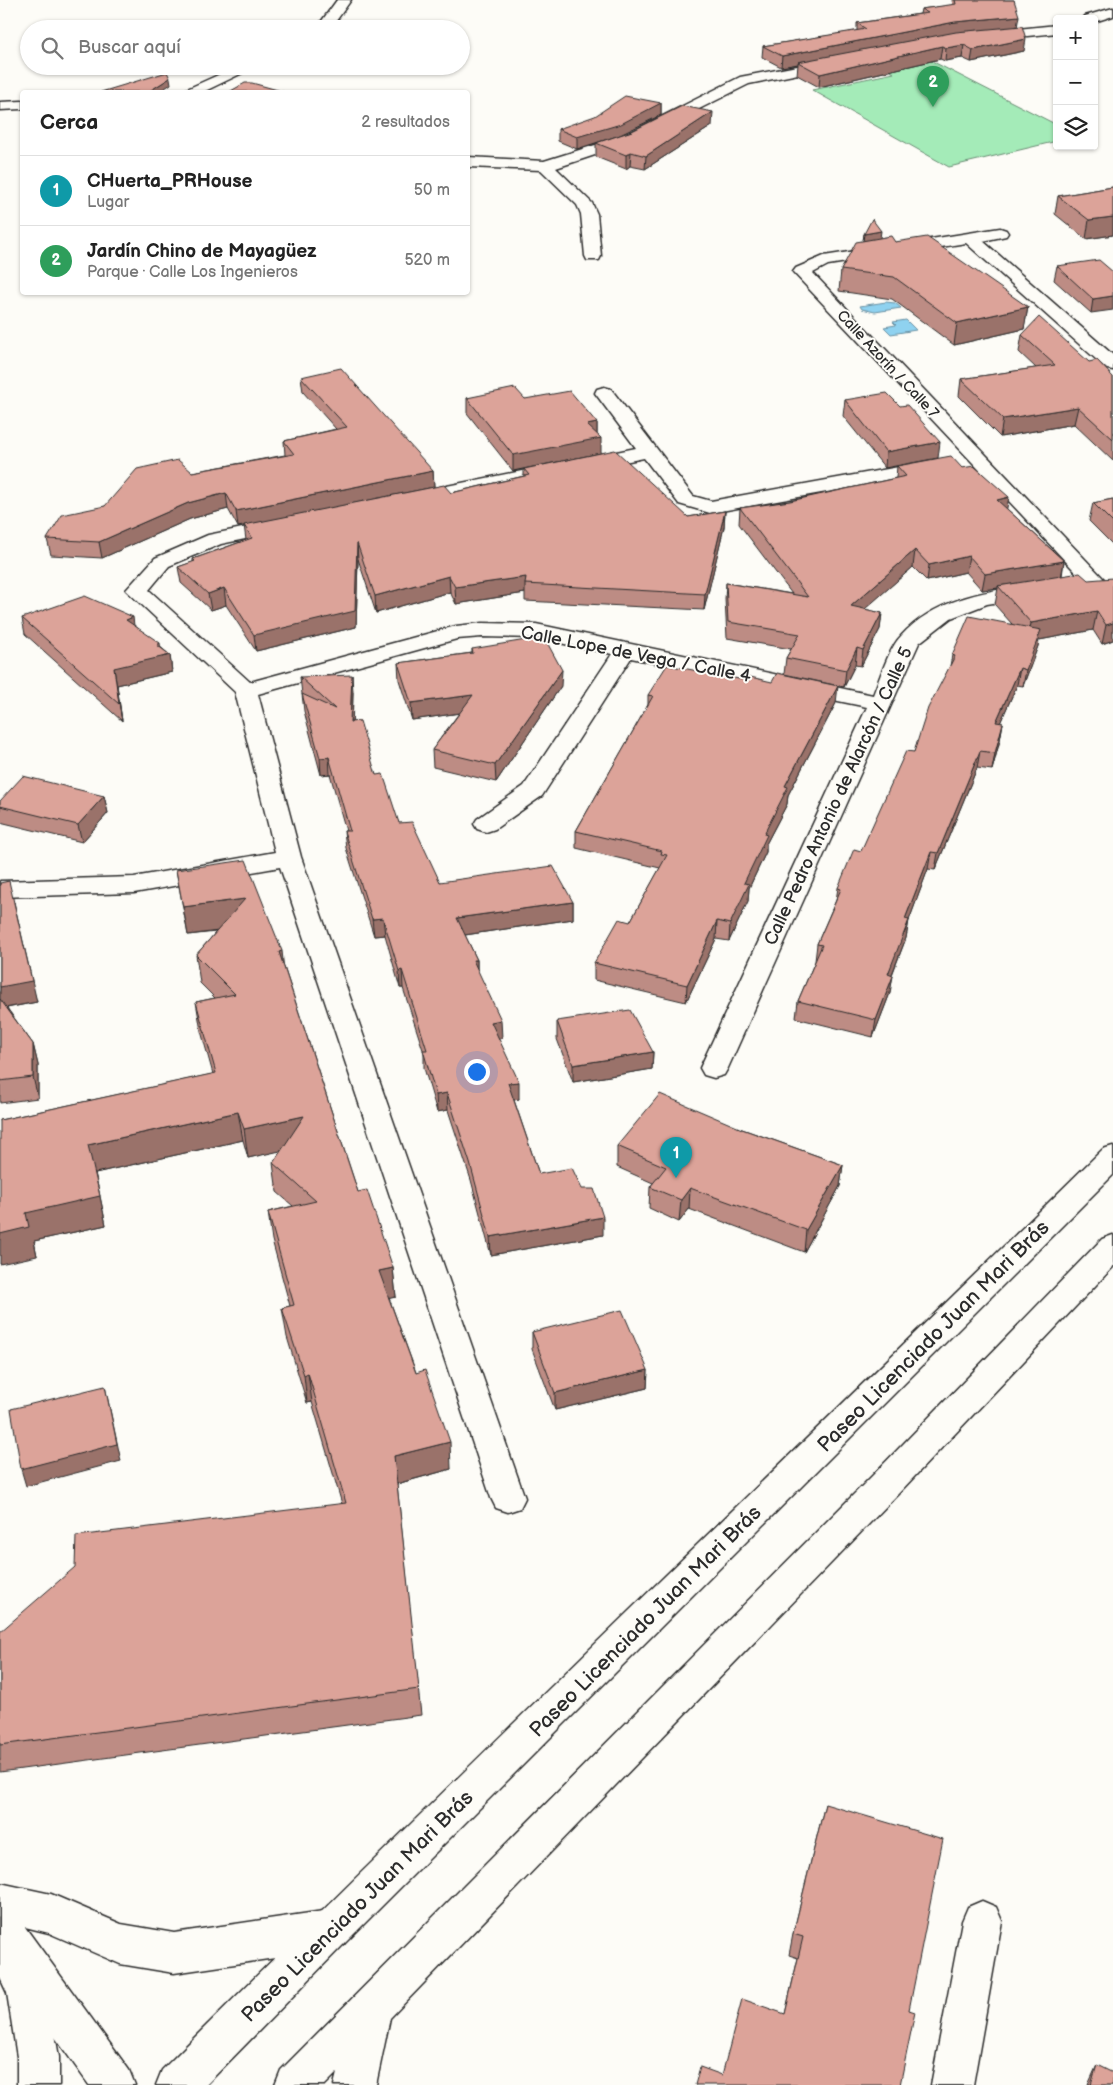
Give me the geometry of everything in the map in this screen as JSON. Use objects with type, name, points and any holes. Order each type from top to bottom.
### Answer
[{"type":"street","points":[[330,20],[344,0]]},
{"type":"street","points":[[1098,17],[1113,12]]},
{"type":"street","points":[[973,37],[1053,29]]},
{"type":"street","points":[[470,162],[545,166],[626,140],[745,80],[850,60]]},
{"type":"street","points":[[196,90],[230,75]]},
{"type":"street","points":[[0,106],[20,105]]},
{"type":"street","points":[[545,166],[584,203],[589,214],[593,256]]},
{"type":"street","name":"Calle Azorín / Calle 7","points":[[1000,233],[824,261],[802,272],[962,462],[1104,580]]},
{"type":"street","points":[[970,238],[1113,365]]},
{"type":"street","points":[[1090,345],[1113,341]]},
{"type":"street","points":[[604,393],[686,500],[710,507],[962,462]]},
{"type":"street","points":[[388,504],[648,450]]},
{"type":"street","points":[[302,522],[215,539],[162,562],[137,590],[246,690],[289,857],[508,1498]]},
{"type":"street","name":"Calle Pedro Antonio de Alarcón / Calle 5","points":[[714,1068],[908,640],[943,612],[983,598],[1104,580]]},
{"type":"street","name":"Calle Lope de Vega / Calle 4","points":[[246,690],[456,634],[482,630],[536,631],[880,703]]},
{"type":"street","points":[[486,824],[533,791],[626,649]]},
{"type":"street","points":[[0,889],[134,885],[289,857]]},
{"type":"street","name":"Paseo Licenciado Juan Mari Brás","points":[[177,2085],[330,1930],[824,1446],[1113,1157]]},
{"type":"street","points":[[296,2085],[865,1506],[1113,1247]]},
{"type":"street","points":[[0,1902],[52,1914],[120,1944],[174,1953],[265,1938],[330,1930]]},
{"type":"street","points":[[952,2085],[982,1921]]},
{"type":"street","points":[[0,1926],[114,2085]]},
{"type":"street","points":[[0,1937],[27,1989],[38,2057],[38,2085]]},
{"type":"street","points":[[355,2085],[371,2010]]},
{"type":"green space","points":[[910,50],[1053,123],[1053,142],[949,167],[812,90],[894,73],[868,59]]},
{"type":"water","points":[[886,302],[895,303],[901,308],[875,312],[862,309],[860,306]]},
{"type":"water","points":[[906,320],[916,330],[891,334],[884,327],[896,325],[893,322]]},
{"type":"building","points":[[955,0],[1014,0],[1019,16],[955,22],[782,56],[763,46],[866,29],[857,23],[928,13],[921,9],[956,4]]},
{"type":"building","points":[[1022,26],[1026,39],[973,50],[964,45],[946,48],[942,46],[820,74],[798,62],[956,32]]},
{"type":"building","points":[[157,75],[168,75],[170,78],[151,90],[108,90]]},
{"type":"building","points":[[245,83],[252,83],[278,90],[233,90]]},
{"type":"building","points":[[625,96],[661,103],[621,124],[577,137],[558,129],[595,116]]},
{"type":"building","points":[[682,106],[713,112],[646,156],[631,152],[626,155],[596,143],[632,131]]},
{"type":"building","points":[[1113,187],[1113,217],[1089,220],[1058,196]]},
{"type":"building","points":[[872,219],[881,231],[864,234]]},
{"type":"building","points":[[891,236],[895,242],[927,237],[1028,307],[957,323],[894,277],[841,270],[856,242]]},
{"type":"building","points":[[1099,260],[1113,272],[1113,296],[1093,299],[1057,266]]},
{"type":"building","points":[[1039,317],[1089,362],[1097,360],[1113,377],[1113,439],[1078,407],[1003,419],[961,379],[1055,365],[1022,335]]},
{"type":"building","points":[[341,368],[433,471],[236,511],[226,493],[188,503],[99,542],[47,539],[62,515],[105,506],[137,469],[178,460],[192,472],[294,454],[284,441],[347,427],[301,377]]},
{"type":"building","points":[[515,388],[525,399],[570,391],[597,423],[587,425],[601,438],[513,455],[467,398]]},
{"type":"building","points":[[887,393],[900,406],[907,405],[940,442],[886,452],[845,400]]},
{"type":"building","points":[[615,450],[688,517],[725,511],[705,594],[525,584],[526,577],[455,587],[449,576],[375,596],[357,543],[355,611],[254,635],[224,588],[208,594],[178,567],[195,561],[193,559],[252,538],[244,525],[444,485],[451,493],[529,475],[524,469]]},
{"type":"building","points":[[951,456],[962,468],[974,466],[1009,497],[997,500],[1064,561],[985,574],[969,556],[929,565],[915,550],[851,606],[882,613],[863,650],[857,648],[846,670],[786,658],[800,634],[728,622],[726,583],[808,597],[740,508],[790,501],[906,476],[897,466]]},
{"type":"building","points":[[1113,499],[1113,523],[1093,503]]},
{"type":"building","points":[[1080,573],[1088,580],[1113,578],[1113,623],[1106,625],[1097,611],[1031,623],[998,586]]},
{"type":"building","points":[[85,596],[133,617],[126,620],[160,643],[157,645],[170,655],[114,668],[119,704],[22,618]]},
{"type":"building","points":[[969,616],[1041,630],[1026,670],[1020,668],[996,722],[1003,723],[995,753],[980,751],[938,853],[931,852],[905,919],[909,920],[888,974],[893,976],[876,1020],[798,1001],[822,945],[817,944],[841,889],[838,888],[854,849],[861,851],[906,751],[914,752],[928,708],[955,656],[952,655]]},
{"type":"building","points":[[544,637],[562,670],[495,765],[432,750],[473,695],[411,703],[398,663],[473,653],[472,649]]},
{"type":"building","points":[[667,665],[744,680],[746,676],[772,682],[777,673],[838,686],[785,786],[788,787],[764,834],[767,835],[744,883],[749,884],[730,924],[717,921],[687,985],[594,963],[619,919],[630,922],[667,855],[661,854],[662,851],[576,831],[653,696],[648,695]]},
{"type":"building","points":[[352,675],[350,722],[360,721],[376,775],[383,774],[399,823],[412,822],[440,882],[553,866],[573,902],[457,918],[477,960],[473,960],[501,1020],[491,1022],[519,1082],[508,1083],[539,1174],[572,1168],[582,1189],[594,1189],[603,1217],[490,1237],[470,1163],[447,1093],[436,1095],[423,1050],[427,1050],[402,970],[399,971],[383,918],[372,919],[344,831],[350,831],[329,757],[320,758],[302,694],[335,709],[300,677]]},
{"type":"building","points":[[23,776],[104,796],[78,825],[0,806],[0,801]]},
{"type":"building","points":[[246,860],[282,951],[279,952],[358,1192],[367,1190],[393,1268],[379,1271],[416,1373],[425,1370],[450,1442],[394,1456],[419,1689],[0,1745],[0,1632],[75,1567],[76,1536],[346,1503],[308,1373],[304,1375],[282,1308],[294,1305],[268,1212],[316,1201],[273,1163],[304,1116],[244,1129],[238,1112],[88,1145],[100,1196],[26,1213],[29,1227],[0,1234],[0,1120],[216,1073],[196,1002],[235,994],[196,955],[245,899],[183,907],[176,870]]},
{"type":"building","points":[[9,881],[32,981],[0,987],[0,883]]},
{"type":"building","points":[[0,999],[33,1044],[33,1077],[0,1081]]},
{"type":"building","points":[[630,1010],[653,1052],[573,1065],[557,1021]]},
{"type":"building","points":[[660,1094],[742,1129],[843,1165],[806,1230],[690,1188],[681,1200],[650,1187],[666,1167],[617,1146]]},
{"type":"building","points":[[622,1310],[648,1370],[555,1393],[532,1332]]},
{"type":"building","points":[[105,1386],[117,1444],[21,1469],[11,1409]]},
{"type":"building","points":[[825,1804],[943,1839],[909,2010],[915,2012],[900,2085],[695,2085],[700,2067],[722,2075],[742,1999],[785,2014],[803,1937],[793,1934]]},
{"type":"building","points":[[1097,2065],[1113,2073],[1113,2085],[1091,2085]]},
{"type":"place","name":"Jardín Chino de Mayagüez","points":[[933,107]]},
{"type":"place","name":"CHuerta_PRHouse","points":[[676,1178]]}]
